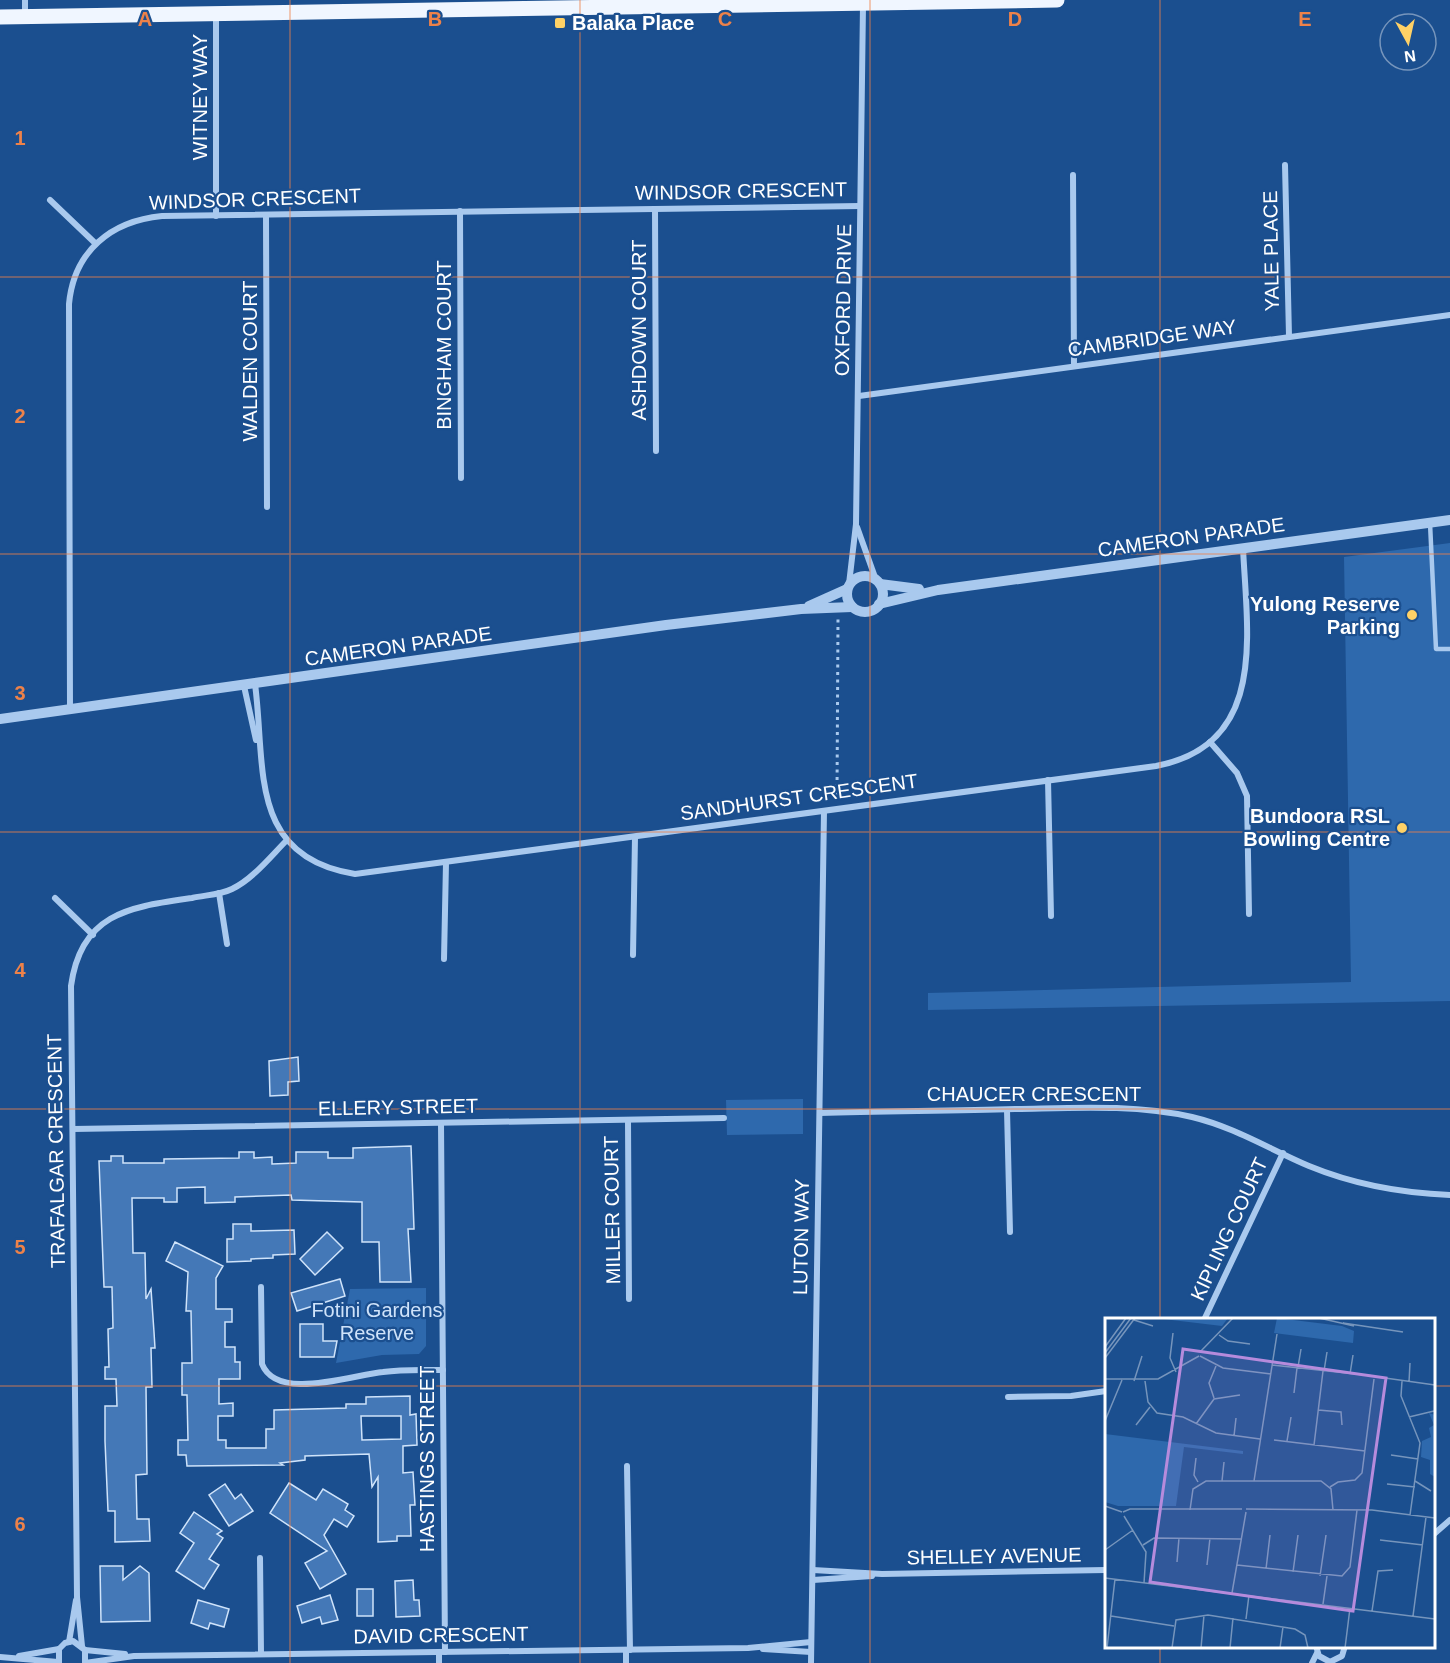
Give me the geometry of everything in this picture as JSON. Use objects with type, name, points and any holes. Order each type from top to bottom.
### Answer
[{"type":"main road","points":[[0,17],[216,15],[745,3],[847,2],[863,4],[1057,0]]},
{"type":"street","points":[[25,0],[26,16]]},
{"type":"street","name":"OXFORD DRIVE","points":[[848,587],[856,524],[863,4]]},
{"type":"street","name":"WITNEY WAY","points":[[216,15],[216,216]]},
{"type":"street","name":"YALE PLACE","points":[[1285,165],[1289,336]]},
{"type":"street","points":[[1073,175],[1074,366]]},
{"type":"street","points":[[50,200],[95,243]]},
{"type":"street","name":"WINDSOR CRESCENT","points":[[70,709],[69,304],[76,271],[95,243],[112,230],[145,218],[460,211],[860,207]]},
{"type":"street","name":"ASHDOWN COURT","points":[[655,209],[656,451]]},
{"type":"street","name":"BINGHAM COURT","points":[[460,211],[462,478]]},
{"type":"street","name":"WALDEN COURT","points":[[266,215],[267,507]]},
{"type":"street","name":"CAMBRIDGE WAY","points":[[859,396],[1450,315]]},
{"type":"street","name":"CAMERON PARADE","points":[[879,604],[938,590],[1450,520]]},
{"type":"street","name":"OXFORD DRIVE","points":[[856,524],[862,549],[878,582]]},
{"type":"street","name":"SANDHURST CRESCENT","points":[[249,685],[263,784],[272,815],[287,840],[315,862],[356,874],[824,811],[1172,763],[1192,754],[1210,742],[1235,711],[1244,680],[1246,613],[1243,548]]},
{"type":"street","points":[[859,577],[878,582],[883,594],[879,604],[866,612],[852,607],[848,587],[859,577]]},
{"type":"street","name":"CAMERON PARADE","points":[[878,582],[904,589],[938,590]]},
{"type":"street","name":"CAMERON PARADE","points":[[801,609],[848,587]]},
{"type":"street","name":"CAMERON PARADE","points":[[0,719],[666,625],[801,609],[852,607]]},
{"type":"street","name":"SANDHURST CRESCENT","points":[[249,685],[259,753]]},
{"type":"street","points":[[1210,742],[1237,773],[1246,796],[1249,914]]},
{"type":"street","points":[[1048,780],[1051,916]]},
{"type":"street","name":"LUTON WAY","points":[[811,1663],[824,811]]},
{"type":"street","points":[[633,955],[635,837]]},
{"type":"street","name":"TRAFALGAR CRESCENT","points":[[85,1663],[76,1597],[71,986],[77,958],[93,935],[109,920],[127,909],[219,893],[242,882],[287,840]]},
{"type":"street","points":[[444,959],[446,863]]},
{"type":"street","points":[[219,893],[227,944]]},
{"type":"street","points":[[55,898],[93,935]]},
{"type":"street","name":"CHAUCER CRESCENT","points":[[820,1113],[1114,1107],[1163,1112],[1220,1125],[1306,1165],[1356,1183],[1402,1192],[1450,1195]]},
{"type":"street","points":[[1007,1110],[1010,1232]]},
{"type":"street","name":"ELLERY STREET","points":[[72,1129],[724,1118]]},
{"type":"street","name":"MILLER COURT","points":[[628,1120],[629,1299]]},
{"type":"street","name":"HASTINGS STREET","points":[[439,1663],[442,1652],[441,1123]]},
{"type":"street","name":"KIPLING COURT","points":[[1205,1318],[1283,1153]]},
{"type":"street","points":[[261,1287],[262,1364],[267,1374],[279,1382],[325,1382],[390,1371],[443,1370]]},
{"type":"street","points":[[1008,1397],[1071,1396],[1105,1391]]},
{"type":"street","points":[[626,1663],[628,1650],[627,1466]]},
{"type":"street","points":[[1435,1533],[1450,1520]]},
{"type":"street","points":[[260,1558],[261,1654]]},
{"type":"street","name":"SHELLEY AVENUE","points":[[813,1570],[882,1574],[1105,1570]]},
{"type":"street","name":"SHELLEY AVENUE","points":[[813,1581],[847,1580],[882,1574]]},
{"type":"street","name":"TRAFALGAR CRESCENT","points":[[69,1642],[76,1597]]},
{"type":"street","points":[[12,1657],[59,1649],[69,1642]]},
{"type":"street","name":"DAVID CRESCENT","points":[[69,1642],[84,1648],[134,1656]]},
{"type":"street","name":"DAVID CRESCENT","points":[[85,1663],[134,1656],[748,1648],[811,1642]]},
{"type":"street","name":"DAVID CRESCENT","points":[[748,1648],[811,1652]]},
{"type":"street","points":[[1317,1650],[1322,1659],[1329,1662],[1342,1656],[1345,1648]]},
{"type":"street","points":[[0,1657],[58,1663],[59,1649]]},
{"type":"street","points":[[1312,1663],[1317,1650]]},
{"type":"street","points":[[253,1654],[253,1663]]},
{"type":"lane","points":[[1430,523],[1436,649],[1450,649]]},
{"type":"path","points":[[837,795],[838,607]]},
{"type":"green space","points":[[1450,543],[1450,1001],[928,1010],[928,993],[1351,982],[1344,557]]},
{"type":"green space","points":[[803,1099],[803,1134],[727,1135],[726,1100]]},
{"type":"green space","name":"Fotini Gardens Reserve","points":[[426,1288],[426,1346],[419,1354],[382,1355],[336,1363],[350,1289]]},
{"type":"building","points":[[298,1057],[299,1081],[288,1082],[288,1095],[270,1096],[269,1061]]},
{"type":"building","points":[[411,1146],[414,1229],[408,1229],[411,1282],[380,1282],[379,1242],[362,1242],[362,1202],[292,1200],[291,1195],[235,1197],[235,1202],[205,1203],[205,1187],[177,1188],[177,1202],[164,1202],[164,1198],[132,1198],[133,1253],[145,1253],[146,1299],[151,1289],[155,1348],[151,1348],[152,1387],[146,1387],[147,1474],[136,1475],[137,1519],[149,1519],[150,1541],[115,1542],[115,1511],[108,1511],[105,1406],[117,1406],[116,1379],[105,1379],[105,1367],[109,1367],[108,1329],[113,1328],[112,1287],[104,1287],[99,1161],[111,1161],[111,1156],[123,1156],[123,1163],[164,1163],[164,1159],[239,1158],[239,1152],[254,1152],[254,1158],[272,1157],[272,1164],[296,1163],[296,1152],[328,1152],[328,1158],[353,1158],[353,1148]]},
{"type":"building","points":[[233,1224],[251,1224],[251,1231],[294,1230],[295,1254],[273,1255],[273,1258],[251,1259],[251,1261],[227,1262],[227,1239],[233,1239]]},
{"type":"building","points":[[327,1232],[343,1248],[315,1275],[300,1259]]},
{"type":"building","points":[[175,1242],[223,1266],[216,1278],[216,1309],[232,1309],[232,1322],[225,1322],[225,1347],[235,1347],[235,1362],[240,1362],[240,1379],[219,1379],[219,1404],[233,1403],[233,1416],[218,1416],[218,1440],[226,1440],[226,1448],[266,1448],[266,1429],[274,1429],[274,1410],[346,1408],[346,1404],[366,1404],[366,1397],[410,1396],[410,1415],[416,1414],[417,1445],[403,1446],[403,1473],[413,1472],[415,1505],[410,1505],[411,1536],[397,1536],[397,1541],[378,1542],[378,1477],[372,1487],[369,1454],[305,1456],[305,1460],[280,1463],[283,1465],[187,1466],[186,1455],[178,1455],[178,1440],[188,1440],[187,1395],[182,1395],[182,1363],[192,1363],[191,1311],[186,1311],[188,1272],[166,1261]],"holes":[[[361,1416],[401,1416],[401,1439],[362,1440]]]},
{"type":"building","points":[[340,1279],[345,1296],[297,1311],[291,1293]]},
{"type":"building","points":[[300,1324],[323,1324],[323,1341],[337,1341],[334,1357],[300,1357]]},
{"type":"building","points":[[289,1483],[316,1500],[323,1489],[348,1504],[345,1510],[354,1516],[347,1527],[334,1519],[324,1535],[346,1574],[320,1589],[305,1563],[327,1551],[270,1513]]},
{"type":"building","points":[[225,1484],[235,1499],[241,1494],[253,1511],[229,1526],[209,1495]]},
{"type":"building","points":[[194,1512],[222,1531],[217,1534],[223,1538],[209,1559],[219,1565],[204,1589],[176,1571],[194,1543],[180,1533]]},
{"type":"building","points":[[100,1566],[123,1566],[123,1580],[140,1566],[149,1573],[150,1621],[101,1622]]},
{"type":"building","points":[[413,1580],[414,1600],[419,1600],[420,1616],[396,1617],[395,1581]]},
{"type":"building","points":[[357,1589],[373,1589],[373,1616],[357,1616]]},
{"type":"building","points":[[330,1595],[338,1620],[322,1624],[320,1617],[302,1623],[297,1606]]},
{"type":"building","points":[[198,1600],[229,1609],[224,1627],[210,1623],[208,1629],[191,1623]]},
{"type":"place","name":"Balaka Place","points":[[560,23]]},
{"type":"place","name":"Yulong Reserve Parking","points":[[1412,615]]},
{"type":"place","name":"Bundoora RSL Bowling Centre","points":[[1402,828]]}]
